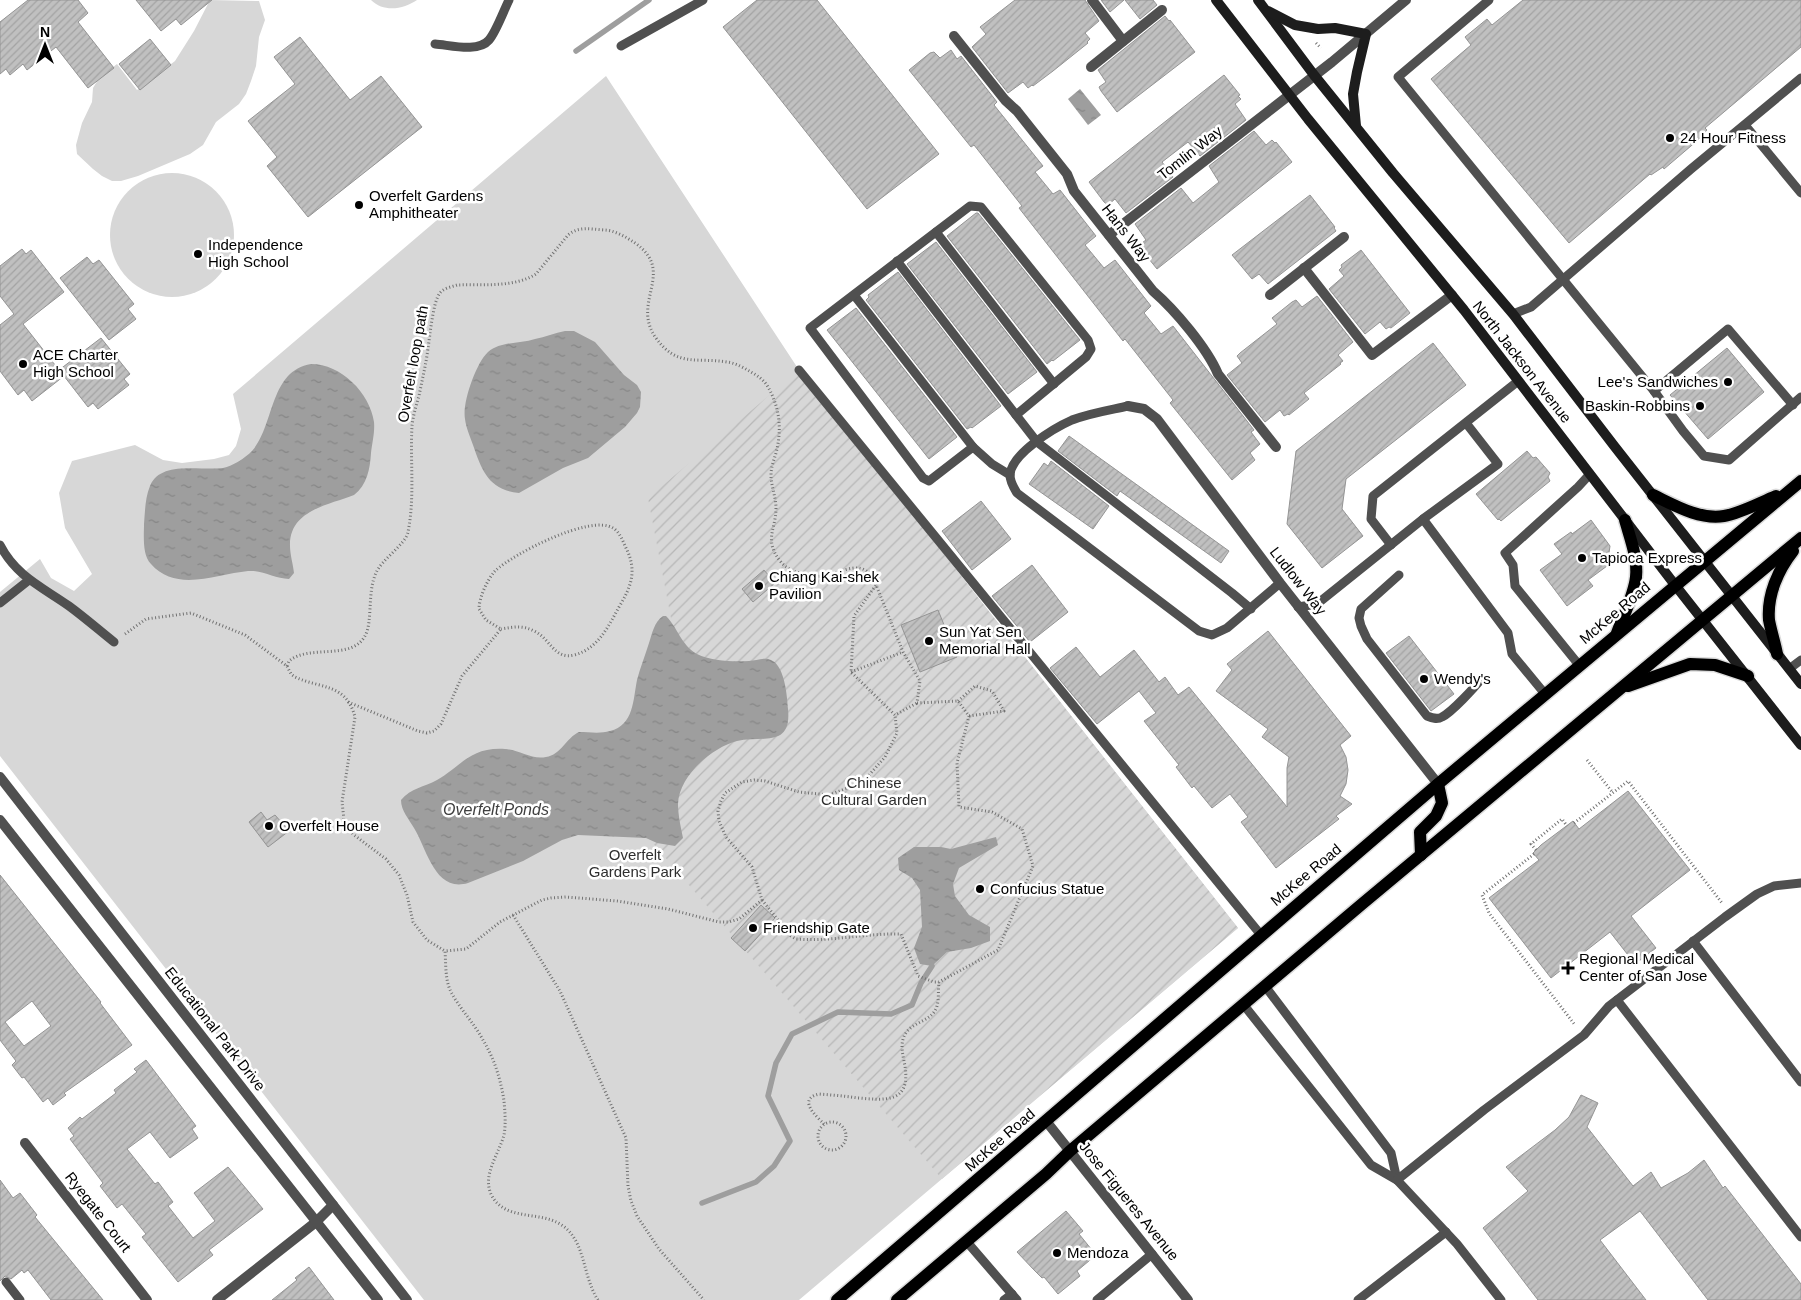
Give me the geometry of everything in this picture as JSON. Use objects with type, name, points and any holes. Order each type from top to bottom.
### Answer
[{"type":"main road","name":"North Jackson Avenue","points":[[1216,0],[1289,94],[1452,295],[1675,585],[1801,745]]},
{"type":"main road","name":"North Jackson Avenue","points":[[1258,0],[1356,127],[1513,314],[1801,684]]},
{"type":"main road","points":[[1266,10],[1296,25],[1318,29],[1334,28],[1366,34],[1356,72],[1353,94],[1356,127]]},
{"type":"main road","name":"McKee Road","points":[[837,1300],[1438,784],[1801,480]]},
{"type":"main road","points":[[1653,495],[1700,515],[1723,516],[1790,490]]},
{"type":"main road","points":[[1616,635],[1636,578],[1636,562],[1625,520]]},
{"type":"main road","points":[[897,1300],[1243,1004],[1703,619],[1801,540]]},
{"type":"main road","points":[[1778,654],[1769,620],[1772,589],[1784,563],[1801,540]]},
{"type":"main road","points":[[1621,688],[1690,664],[1714,665],[1748,676]]},
{"type":"main road","points":[[1421,855],[1420,832],[1436,816],[1442,803],[1438,784]]},
{"type":"street","points":[[1092,0],[1123,41]]},
{"type":"street","name":"Tomlin Way","points":[[1109,235],[1366,34],[1406,0]]},
{"type":"street","points":[[1091,66],[1162,10]]},
{"type":"street","name":"Hans Way","points":[[954,36],[1005,100],[1017,111],[1066,174],[1074,191],[1153,291],[1168,304],[1213,360],[1218,374],[1276,447]]},
{"type":"street","points":[[1270,294],[1344,237]]},
{"type":"street","points":[[1304,268],[1372,355],[1452,295]]},
{"type":"street","name":"Ludlow Way","points":[[1128,406],[1144,409],[1157,419],[1280,583],[1438,784]]},
{"type":"street","name":"Educational Park Drive","points":[[0,777],[407,1300]]},
{"type":"street","points":[[0,820],[378,1300]]},
{"type":"street","name":"Jose Figueres Avenue","points":[[1046,1121],[1188,1300]]},
{"type":"street","name":"Ryegate Court","points":[[25,1143],[147,1300]]},
{"type":"street","points":[[217,1300],[316,1222],[333,1205]]},
{"type":"lane","points":[[435,44],[480,46],[489,40],[508,0]]},
{"type":"lane","points":[[621,46],[703,0]]},
{"type":"lane","points":[[1489,0],[1398,77],[1654,391],[1704,456],[1729,460],[1801,397]]},
{"type":"lane","points":[[1513,314],[1531,306],[1801,78]]},
{"type":"lane","points":[[1745,125],[1801,193]]},
{"type":"lane","points":[[973,447],[929,480],[923,478],[810,328],[970,206],[981,207],[1088,340],[1090,349],[1086,357],[1016,415]]},
{"type":"lane","points":[[936,232],[1054,384]]},
{"type":"lane","points":[[897,261],[1037,442],[1251,609]]},
{"type":"lane","points":[[854,294],[973,447],[992,464],[1010,475]]},
{"type":"lane","points":[[1654,391],[1728,329],[1793,405]]},
{"type":"lane","points":[[799,370],[1262,935]]},
{"type":"lane","points":[[1392,545],[1371,519],[1373,496],[1518,382]]},
{"type":"lane","points":[[1128,406],[1074,420],[1056,427],[1026,450],[1013,466],[1010,475],[1012,486],[1017,493],[1199,630],[1212,635],[1228,628],[1280,583]]},
{"type":"lane","points":[[1298,606],[1317,604],[1423,519],[1498,464],[1466,423]]},
{"type":"lane","points":[[1578,665],[1515,586],[1513,564],[1505,553],[1590,474]]},
{"type":"lane","points":[[1423,519],[1508,633],[1512,654],[1545,694]]},
{"type":"lane","points":[[0,545],[3,551],[29,580],[69,606],[114,642]]},
{"type":"lane","points":[[1399,575],[1361,609],[1359,618],[1367,639],[1427,716],[1434,719],[1442,717],[1475,688],[1482,678]]},
{"type":"lane","points":[[0,603],[29,580]]},
{"type":"lane","points":[[1790,669],[1801,660]]},
{"type":"lane","points":[[1398,1180],[1484,1110],[1584,1035],[1609,1006],[1693,941],[1757,894],[1774,886],[1801,883]]},
{"type":"lane","points":[[1693,941],[1801,1082]]},
{"type":"lane","points":[[1265,986],[1390,1153],[1398,1180]]},
{"type":"lane","points":[[1617,1000],[1801,1237]]},
{"type":"lane","points":[[1243,1004],[1371,1165],[1398,1180],[1446,1232],[1501,1300]]},
{"type":"lane","points":[[1358,1300],[1446,1232]]},
{"type":"lane","points":[[967,1242],[1015,1297],[1004,1300]]},
{"type":"lane","points":[[1097,1300],[1152,1254]]},
{"type":"lane","points":[[6,1282],[20,1300]]},
{"type":"path","points":[[1316,43],[1321,48]]},
{"type":"path","name":"Overfelt loop path","points":[[287,666],[289,661],[299,655],[350,648],[361,642],[366,636],[368,628],[371,591],[376,571],[408,534],[412,498],[412,424],[425,371],[431,325],[438,295],[448,288],[457,285],[516,282],[530,279],[568,235],[574,230],[581,228],[608,230],[627,238],[645,251],[651,258],[654,275],[648,303],[648,321],[651,330],[664,348],[683,359],[735,364],[758,376],[768,388],[780,428],[771,475],[777,507],[771,542],[781,562],[791,571],[820,577],[854,567],[860,568],[867,570],[876,585]]},
{"type":"path","points":[[348,702],[427,733],[434,731],[441,724],[462,676],[501,629],[523,627],[535,631],[543,636],[554,650],[567,656],[584,652],[594,645],[610,623],[630,589],[632,567],[630,557],[618,532],[606,525],[599,524],[568,531],[544,541],[501,567],[491,576],[481,598],[479,609],[486,620],[501,629]]},
{"type":"path","points":[[876,585],[903,652],[920,681],[917,702]]},
{"type":"path","points":[[876,585],[854,616],[851,672],[895,714],[897,733],[885,757],[863,782],[829,795],[799,792],[765,781],[754,780],[742,782],[725,793],[720,801],[719,821],[726,837],[752,867],[762,900],[791,936],[796,939],[846,937],[877,933],[901,934],[918,976],[937,982],[998,950],[1032,866],[1022,828],[992,812],[959,807],[957,762],[969,716]]},
{"type":"path","points":[[114,642],[146,619],[191,612],[244,635],[287,666],[295,677],[335,689],[348,702],[355,717],[342,802],[344,820],[354,835],[386,859],[394,868],[403,884],[413,922],[427,940],[445,951],[466,949],[500,922],[542,900],[566,897],[617,901],[668,909],[719,922],[729,922],[738,919],[762,900]]},
{"type":"path","points":[[851,672],[903,652]]},
{"type":"path","points":[[895,714],[917,702],[958,701],[975,686],[992,691],[1004,711],[969,716]]},
{"type":"path","points":[[958,701],[969,716]]},
{"type":"path","points":[[1587,760],[1613,793]]},
{"type":"path","points":[[1574,823],[1628,781],[1725,907]]},
{"type":"path","points":[[1567,826],[1562,819],[1531,844],[1535,852],[1482,895],[1489,913],[1578,1028]]},
{"type":"path","points":[[513,915],[560,991],[626,1138],[628,1186],[637,1216],[660,1249],[704,1300]]},
{"type":"path","points":[[445,951],[446,976],[452,993],[491,1054],[503,1099],[504,1133],[488,1179],[488,1188],[496,1202],[507,1210],[549,1219],[566,1227],[577,1241],[593,1292],[598,1300]]},
{"type":"path","points":[[824,1124],[810,1109],[810,1098],[814,1095],[881,1100],[896,1097],[903,1090],[906,1083],[906,1071],[902,1047],[903,1039],[907,1031],[934,1012],[937,1006],[937,982]]},
{"type":"path","points":[[833,1122],[842,1126],[845,1130],[846,1139],[841,1147],[833,1151],[820,1145],[818,1131],[824,1124],[833,1122]]},
{"type":"green space","points":[[210,0],[259,1],[265,20],[259,37],[256,66],[246,94],[239,104],[216,122],[203,145],[190,154],[138,176],[121,181],[112,181],[102,176],[77,154],[76,145],[82,123],[92,102],[93,88],[99,78],[117,64],[137,90],[175,61],[194,31]]},
{"type":"green space","points":[[371,0],[417,0],[406,6],[388,8],[382,7]]},
{"type":"green space","name":"Overfelt Gardens Park","points":[[606,76],[799,370],[1238,928],[799,1300],[424,1300],[0,756],[0,592],[40,559],[51,578],[74,591],[92,574],[65,528],[59,493],[72,461],[135,445],[163,460],[182,463],[229,455],[236,446],[241,429],[233,394]]},
{"type":"green space","points":[[172,173],[196,177],[216,191],[230,211],[234,235],[230,259],[216,279],[196,293],[172,297],[148,293],[128,279],[114,259],[110,235],[114,211],[128,191],[148,177]]},
{"type":"green space","name":"Chinese Cultural Garden","points":[[799,370],[1238,928],[942,1179],[590,770],[687,702],[648,498]]},
{"type":"water","points":[[1080,89],[1101,115],[1088,125],[1068,99]]},
{"type":"water","points":[[565,331],[574,331],[595,342],[624,375],[637,385],[641,392],[640,407],[625,427],[588,458],[563,468],[519,493],[500,488],[488,478],[484,471],[468,432],[465,412],[466,403],[475,374],[483,357],[493,348]]},
{"type":"water","points":[[311,364],[322,365],[343,375],[352,382],[367,401],[374,422],[374,434],[369,471],[365,482],[354,495],[312,511],[296,524],[291,534],[290,546],[294,573],[289,579],[253,571],[185,580],[172,578],[161,573],[148,560],[144,545],[146,500],[150,486],[155,478],[163,473],[182,468],[223,468],[242,459],[252,451],[259,440],[274,400],[287,377],[297,369]]},
{"type":"water","name":"Overfelt Ponds","points":[[666,616],[687,646],[697,654],[715,660],[751,661],[768,659],[774,661],[782,673],[786,688],[788,722],[785,730],[773,738],[737,741],[727,745],[717,750],[698,765],[684,783],[680,794],[678,808],[683,838],[675,846],[657,843],[646,838],[578,835],[562,840],[523,861],[468,883],[457,884],[447,882],[440,876],[428,857],[404,811],[401,800],[409,793],[437,780],[468,758],[483,751],[505,749],[541,758],[556,753],[570,738],[579,732],[602,732],[618,728],[628,718],[631,711],[638,675],[652,632],[657,621]]},
{"type":"water","points":[[996,837],[998,845],[959,868],[953,884],[955,896],[969,915],[990,927],[990,941],[971,948],[947,952],[932,966],[920,964],[914,948],[922,927],[920,890],[912,878],[899,870],[898,858],[914,847],[951,849]]},
{"type":"building","points":[[28,0],[78,0],[88,13],[78,22],[114,68],[88,88],[56,47],[27,70],[23,64],[10,75],[6,69],[0,74],[0,22]]},
{"type":"building","points":[[136,0],[212,0],[181,25],[176,19],[161,31]]},
{"type":"building","points":[[757,0],[817,0],[939,154],[867,209],[723,27]]},
{"type":"building","points":[[1015,0],[1085,0],[1099,21],[1085,33],[1090,39],[1088,43],[1053,71],[1033,86],[1028,88],[1023,82],[1008,93],[972,47],[986,34],[980,27]]},
{"type":"building","points":[[1101,0],[1124,0],[1110,12]]},
{"type":"building","points":[[1125,0],[1153,0],[1157,5],[1140,19]]},
{"type":"building","points":[[1523,0],[1801,0],[1801,47],[1705,128],[1707,130],[1698,140],[1664,169],[1663,167],[1650,174],[1569,243],[1431,79],[1471,45],[1465,37],[1487,19],[1492,25]]},
{"type":"building","points":[[1165,16],[1195,52],[1117,112],[1099,87],[1106,82],[1098,70]]},
{"type":"building","points":[[300,37],[350,100],[381,76],[422,127],[308,217],[267,166],[277,157],[248,121],[295,84],[274,57]]},
{"type":"building","points":[[150,39],[171,65],[140,90],[119,64]]},
{"type":"building","points":[[951,50],[957,59],[961,56],[997,102],[994,105],[1043,166],[1035,172],[1053,194],[1060,190],[1096,236],[1085,245],[1104,268],[1115,260],[1151,306],[1144,313],[1161,334],[1173,326],[1254,430],[1251,432],[1260,444],[1250,453],[1255,460],[1232,480],[1170,403],[1173,400],[1125,339],[1123,341],[1019,208],[1022,206],[974,145],[971,147],[909,70],[930,53],[934,52],[940,58]]},
{"type":"building","points":[[1224,75],[1240,95],[1238,96],[1241,99],[1235,104],[1246,120],[1200,156],[1188,142],[1162,162],[1173,177],[1126,213],[1115,199],[1108,205],[1104,202],[1089,182]]},
{"type":"building","points":[[1254,131],[1266,145],[1272,140],[1276,142],[1292,162],[1157,269],[1139,245],[1146,240],[1135,224],[1181,188],[1193,203],[1219,182],[1209,166]]},
{"type":"building","points":[[1310,195],[1335,227],[1336,231],[1268,284],[1259,274],[1252,279],[1232,255]]},
{"type":"building","points":[[978,213],[1080,340],[1047,364],[947,236]]},
{"type":"building","points":[[936,242],[1037,372],[1008,394],[907,264]]},
{"type":"building","points":[[22,249],[26,254],[31,250],[64,292],[23,324],[59,370],[101,338],[130,374],[124,379],[129,385],[98,409],[93,403],[88,407],[64,376],[32,401],[24,390],[18,395],[0,371],[0,325],[14,314],[0,296],[0,266]]},
{"type":"building","points":[[1361,250],[1410,313],[1391,328],[1386,329],[1380,322],[1365,334],[1329,289],[1344,276],[1339,270],[1342,267],[1341,265]]},
{"type":"building","points":[[87,257],[93,264],[99,260],[134,304],[128,309],[136,319],[109,340],[60,278]]},
{"type":"building","points":[[898,272],[1001,406],[972,428],[967,429],[866,300],[869,297],[868,295]]},
{"type":"building","points":[[1317,296],[1353,342],[1338,355],[1343,361],[1341,364],[1304,393],[1309,399],[1289,415],[1284,416],[1280,410],[1265,422],[1227,375],[1242,363],[1237,356],[1277,324],[1272,318],[1296,300],[1302,307]]},
{"type":"building","points":[[856,308],[957,437],[929,459],[827,330]]},
{"type":"building","points":[[1433,343],[1466,385],[1346,479],[1342,509],[1363,536],[1322,568],[1287,524],[1296,451]]},
{"type":"building","points":[[1727,348],[1764,392],[1708,439],[1670,395]]},
{"type":"building","points":[[1069,436],[1229,551],[1221,563],[1120,491],[1117,496],[1058,451]]},
{"type":"building","points":[[1527,451],[1533,458],[1536,457],[1550,473],[1548,477],[1550,481],[1501,521],[1498,520],[1476,494]]},
{"type":"building","points":[[1051,461],[1109,506],[1093,529],[1029,484],[1044,463],[1048,466]]},
{"type":"building","points":[[981,501],[1011,539],[972,570],[942,531]]},
{"type":"building","points":[[1591,520],[1610,546],[1607,566],[1588,580],[1593,586],[1567,606],[1540,570],[1562,554],[1554,544]]},
{"type":"building","points":[[1032,565],[1068,612],[1030,642],[992,596]]},
{"type":"building","name":"Chiang Kai-shek Pavilion","points":[[764,570],[775,583],[753,602],[742,589]]},
{"type":"building","name":"Sun Yat Sen Memorial Hall","points":[[938,610],[957,657],[920,672],[901,625]]},
{"type":"building","points":[[1268,631],[1351,736],[1340,745],[1346,757],[1348,770],[1346,784],[1340,796],[1352,804],[1336,816],[1339,819],[1276,868],[1241,822],[1248,817],[1230,794],[1212,808],[1194,786],[1192,788],[1176,767],[1179,765],[1144,721],[1156,713],[1139,691],[1097,724],[1050,668],[1076,647],[1100,677],[1134,650],[1159,682],[1165,677],[1178,695],[1189,687],[1287,807],[1287,768],[1289,757],[1262,737],[1268,729],[1216,691],[1232,670],[1227,664]]},
{"type":"building","name":"Wendy's","points":[[1409,636],[1454,694],[1431,711],[1386,653]]},
{"type":"building","points":[[1628,791],[1690,870],[1631,916],[1656,948],[1635,964],[1610,932],[1551,978],[1489,898],[1539,860],[1533,853],[1541,845],[1573,821],[1579,829]]},
{"type":"building","name":"Overfelt House","points":[[261,812],[267,820],[275,815],[289,831],[268,847],[249,822]]},
{"type":"building","points":[[0,875],[101,1002],[132,1045],[64,1093],[66,1095],[53,1105],[48,1098],[43,1102],[24,1077],[22,1078],[12,1065],[16,1061],[0,1040]],"holes":[[[32,1001],[51,1026],[24,1046],[5,1022]]]},
{"type":"building","name":"Friendship Gate","points":[[761,905],[775,918],[745,951],[731,938]]},
{"type":"building","points":[[146,1060],[196,1126],[192,1129],[198,1138],[170,1158],[150,1132],[127,1149],[155,1184],[158,1182],[173,1202],[168,1206],[193,1238],[215,1221],[194,1193],[228,1167],[263,1209],[209,1250],[213,1255],[178,1282],[142,1237],[146,1234],[122,1204],[117,1208],[100,1186],[103,1183],[70,1139],[74,1136],[68,1128],[80,1117],[82,1119],[116,1093],[114,1090],[137,1072],[134,1069]]},
{"type":"building","points":[[1581,1095],[1598,1103],[1587,1127],[1633,1186],[1651,1172],[1661,1188],[1688,1173],[1704,1160],[1723,1188],[1725,1186],[1801,1284],[1801,1300],[1708,1300],[1640,1211],[1600,1240],[1646,1300],[1538,1300],[1483,1228],[1528,1191],[1506,1167],[1569,1117]]},
{"type":"building","points":[[0,1180],[13,1198],[20,1193],[37,1215],[35,1217],[103,1300],[51,1300],[28,1270],[24,1273],[22,1270],[11,1279],[5,1276],[0,1281]]},
{"type":"building","name":"Mendoza","points":[[1066,1211],[1083,1231],[1079,1234],[1096,1255],[1077,1271],[1080,1276],[1058,1294],[1044,1277],[1042,1278],[1017,1252]]},
{"type":"building","points":[[309,1267],[334,1300],[272,1300],[297,1280],[295,1278]]},
{"type":"waterway","points":[[576,51],[649,0]]},
{"type":"waterway","points":[[702,1203],[756,1182],[774,1166],[790,1141],[768,1096],[776,1063],[792,1034],[838,1012],[891,1014],[912,1005],[921,983],[932,966]]},
{"type":"place","name":"24 Hour Fitness","points":[[1670,138]]},
{"type":"place","name":"Overfelt Gardens Amphitheater","points":[[359,205]]},
{"type":"place","name":"Independence High School","points":[[198,254]]},
{"type":"place","name":"ACE Charter High School","points":[[23,364]]},
{"type":"place","name":"Lee's Sandwiches","points":[[1728,382]]},
{"type":"place","name":"Baskin-Robbins","points":[[1700,406]]},
{"type":"place","name":"Tapioca Express","points":[[1582,558]]},
{"type":"place","name":"Chiang Kai-shek Pavilion","points":[[759,586]]},
{"type":"place","name":"Sun Yat Sen Memorial Hall","points":[[929,641]]},
{"type":"place","name":"Wendy's","points":[[1424,679]]},
{"type":"place","name":"Overfelt House","points":[[269,826]]},
{"type":"place","name":"Confucius Statue","points":[[980,889]]},
{"type":"place","name":"Friendship Gate","points":[[753,928]]},
{"type":"place","name":"Regional Medical Center of San Jose","points":[[1568,968]]},
{"type":"place","name":"Mendoza","points":[[1057,1253]]}]
